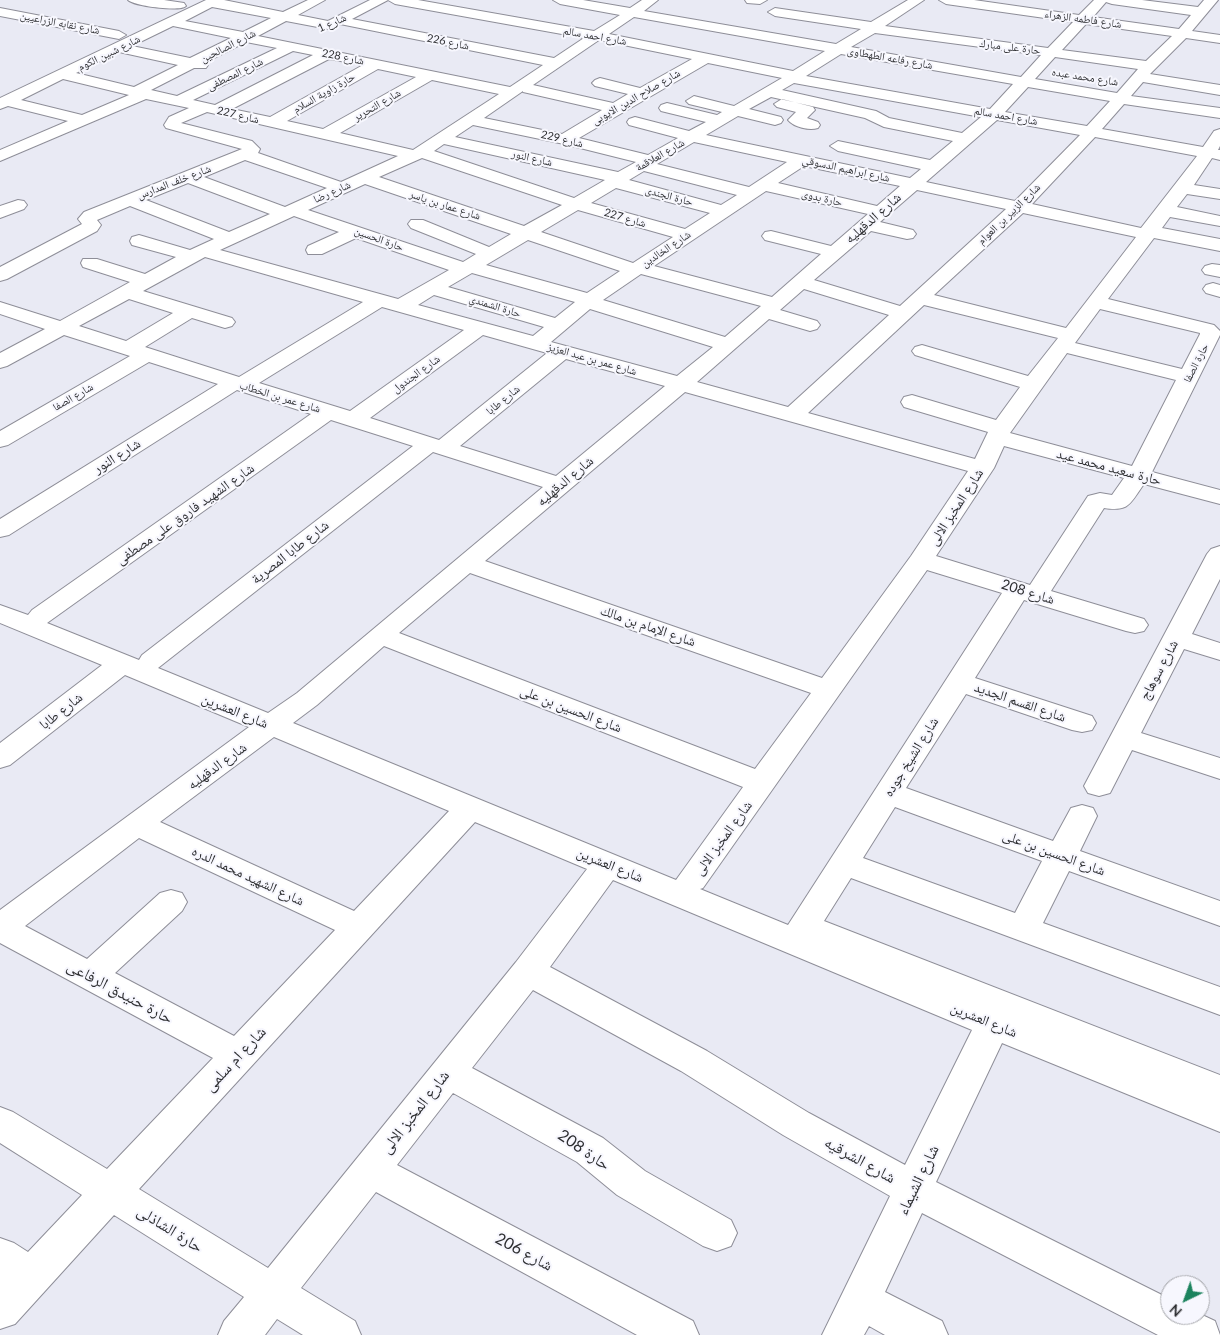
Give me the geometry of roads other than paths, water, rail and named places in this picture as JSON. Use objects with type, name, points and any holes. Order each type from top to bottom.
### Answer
[{"type":"street","points":[[134,0],[185,3]]},
{"type":"street","name":"شارع الصالحين","points":[[0,156],[84,120],[142,92],[318,0]]},
{"type":"street","name":"شارع احمد سالم","points":[[395,0],[598,36],[707,57],[794,77],[1092,131],[1216,147]]},
{"type":"street","name":"شارع رفاعه الطهطاوى","points":[[560,0],[585,2],[632,13],[839,49],[1044,57],[1139,78],[1220,113]]},
{"type":"street","name":"شارع رضا","points":[[0,362],[228,238],[417,154],[444,139],[651,0]]},
{"type":"street","points":[[752,0],[760,0]]},
{"type":"street","name":"شارع العلاقمة","points":[[401,306],[794,77],[917,0]]},
{"type":"street","name":"شارع الدقهليه","points":[[0,928],[136,824],[279,721],[728,345],[995,113],[1044,57],[1101,0]]},
{"type":"street","points":[[1112,0],[1205,8],[1220,16]]},
{"type":"street","name":"شارع شبين الكوم","points":[[2,99],[119,41],[171,22],[214,1]]},
{"type":"street","name":"شارع 226","points":[[214,1],[286,17],[425,38],[558,63]]},
{"type":"street","points":[[346,2],[375,3]]},
{"type":"street","name":"شارع شبين الكوم","points":[[2,99],[63,75],[185,3]]},
{"type":"street","name":"شارع 1","points":[[296,41],[375,3]]},
{"type":"street","points":[[425,38],[493,4]]},
{"type":"street","name":"شارع فاطمه الزهراء","points":[[949,4],[1083,19],[1220,39]]},
{"type":"street","name":"شارع الزبير بن العوام","points":[[792,415],[1020,206],[1092,131],[1139,78],[1183,34],[1205,8]]},
{"type":"street","points":[[0,24],[19,9]]},
{"type":"street","name":"شارع نقابه الزراعيين","points":[[0,11],[19,9],[193,64],[236,73]]},
{"type":"street","name":"حارة على مبارك","points":[[775,12],[1044,57],[1139,78]]},
{"type":"street","points":[[724,29],[746,17]]},
{"type":"street","name":"شارع 228","points":[[171,22],[245,38],[296,41],[327,54],[428,75],[615,108]]},
{"type":"street","name":"شارع المصطفى","points":[[180,101],[296,41]]},
{"type":"street","points":[[943,50],[1044,57]]},
{"type":"street","points":[[245,154],[252,149],[246,144],[172,125],[175,120],[211,108],[327,54]]},
{"type":"street","name":"شارع صلاح الدين الايوبى","points":[[565,139],[615,108],[707,57]]},
{"type":"street","name":"شارع محمد عبده","points":[[1044,57],[1094,79]]},
{"type":"street","name":"حارة زاوية السلام","points":[[272,123],[376,64]]},
{"type":"street","points":[[1139,78],[1171,66]]},
{"type":"street","points":[[685,69],[710,74]]},
{"type":"street","name":"شارع 227","points":[[63,75],[417,154],[576,204],[688,235]]},
{"type":"street","name":"شارع التحرير","points":[[325,135],[399,94],[428,75]]},
{"type":"street","points":[[1139,78],[1220,90]]},
{"type":"street","name":"شارع محمد عبده","points":[[1114,82],[1139,78]]},
{"type":"street","points":[[667,79],[694,85]]},
{"type":"street","points":[[600,83],[642,93]]},
{"type":"street","points":[[762,95],[870,114],[884,122],[965,139]]},
{"type":"street","points":[[762,95],[806,110],[796,120],[812,125]]},
{"type":"street","points":[[2,99],[84,120]]},
{"type":"street","points":[[694,101],[775,120]]},
{"type":"street","points":[[667,108],[719,121]]},
{"type":"street","name":"شارع الخالدين","points":[[536,344],[589,301],[724,211],[758,189],[838,146],[877,117]]},
{"type":"street","name":"شارع 229","points":[[472,120],[565,139],[647,163],[758,189]]},
{"type":"street","name":"شارع ابراهيم الدسوقي","points":[[635,122],[692,137],[1020,206],[1220,245]]},
{"type":"street","name":"شارع النور","points":[[444,139],[618,180]]},
{"type":"street","points":[[838,146],[933,166]]},
{"type":"street","name":"شارع المخبز الالى","points":[[692,880],[921,560],[982,468],[1000,433],[1033,384],[1147,232],[1216,147]]},
{"type":"street","points":[[245,154],[342,188]]},
{"type":"street","name":"شارع خلف المدارس","points":[[0,275],[90,227],[92,225],[87,220],[90,216],[245,154]]},
{"type":"street","points":[[508,182],[552,163]]},
{"type":"street","name":"حارة الحسين","points":[[189,177],[289,212],[357,231],[467,267],[589,301],[728,345]]},
{"type":"street","name":"شارع عمار بن ياسر","points":[[364,178],[637,269],[771,308],[810,325]]},
{"type":"street","name":"حارة الجندى","points":[[618,180],[724,211]]},
{"type":"street","points":[[1183,188],[1220,194]]},
{"type":"street","name":"حارة بدوى","points":[[758,189],[873,218],[907,234]]},
{"type":"street","points":[[130,200],[228,238]]},
{"type":"street","points":[[0,213],[18,205]]},
{"type":"street","points":[[1164,210],[1220,220]]},
{"type":"street","points":[[417,224],[491,254]]},
{"type":"street","points":[[315,250],[357,231]]},
{"type":"street","points":[[771,236],[834,252]]},
{"type":"street","name":"شارع عمر بن عبد العزيز","points":[[139,240],[379,300],[982,468]]},
{"type":"street","points":[[90,263],[146,281]]},
{"type":"street","points":[[800,282],[903,313]]},
{"type":"street","name":"حارة الشمندي","points":[[432,288],[558,325]]},
{"type":"street","points":[[127,292],[225,322]]},
{"type":"street","points":[[920,298],[1189,377]]},
{"type":"street","name":"شارع النور","points":[[0,530],[379,300]]},
{"type":"street","name":"حارة الصفا","points":[[1095,302],[1207,329],[1216,333],[1211,356],[1189,377],[1139,475]]},
{"type":"street","name":"شارع عمر بن الخطاب","points":[[0,308],[560,485]]},
{"type":"street","name":"شارع الصفا","points":[[0,440],[137,352],[190,311]]},
{"type":"street","name":"شارع الجندول","points":[[352,420],[480,328]]},
{"type":"street","name":"شارع طابا","points":[[436,446],[564,351]]},
{"type":"street","points":[[922,351],[1033,384]]},
{"type":"street","name":"حارة سعيد محمد عيد","points":[[912,402],[1000,433],[1139,475],[1220,496]]},
{"type":"street","name":"شارع الشهيد فاروق على مصطفى","points":[[11,616],[328,412]]},
{"type":"street","name":"شارع طابا المصرية","points":[[137,662],[436,446]]},
{"type":"street","name":"شارع الشيخ جوده","points":[[804,926],[959,682],[1096,501],[1118,503],[1139,475]]},
{"type":"street","name":"شارع سوهاج","points":[[1099,786],[1220,554]]},
{"type":"street","name":"شارع 208","points":[[921,560],[1135,625]]},
{"type":"street","name":"شارع الإمام بن مالك","points":[[468,563],[829,690]]},
{"type":"street","name":"شارع العشرين","points":[[11,616],[137,662],[279,721],[692,880],[1117,1052],[1220,1091]]},
{"type":"street","name":"شارع الحسين بن على","points":[[380,635],[762,783]]},
{"type":"street","points":[[1176,638],[1220,652]]},
{"type":"street","name":"شارع طابا","points":[[0,758],[137,662]]},
{"type":"street","name":"شارع القسم الجديد","points":[[959,682],[1082,723]]},
{"type":"street","name":"شارع العشرين","points":[[279,721],[470,808],[992,1024],[1220,1116]]},
{"type":"street","points":[[1124,737],[1220,770]]},
{"type":"street","name":"شارع الحسين بن على","points":[[888,793],[1220,914]]},
{"type":"street","name":"شارع ام سلمى","points":[[0,1310],[15,1267],[111,1192],[470,808]]},
{"type":"street","points":[[1023,929],[1082,816]]},
{"type":"street","name":"شارع الشهيد محمد الدره","points":[[136,824],[359,927]]},
{"type":"street","points":[[844,863],[1220,1001]]},
{"type":"street","name":"شارع المخبز الالى","points":[[240,1335],[528,971],[608,864]]},
{"type":"street","points":[[90,976],[171,902]]},
{"type":"street","name":"حارة حنيدق الرفاعى","points":[[0,928],[239,1055]]},
{"type":"street","name":"شارع الشرقيه","points":[[528,971],[694,1061],[796,1124],[913,1189],[1200,1335]]},
{"type":"street","name":"شارع الشيماء","points":[[851,1318],[992,1024]]},
{"type":"street","name":"حارة 208","points":[[447,1072],[579,1144],[631,1184],[717,1233]]},
{"type":"street","name":"حارة الشاذلى","points":[[0,1123],[340,1335]]},
{"type":"street","name":"شارع 206","points":[[370,1170],[678,1335]]},
{"type":"street","points":[[851,1318],[927,1335]]}]
